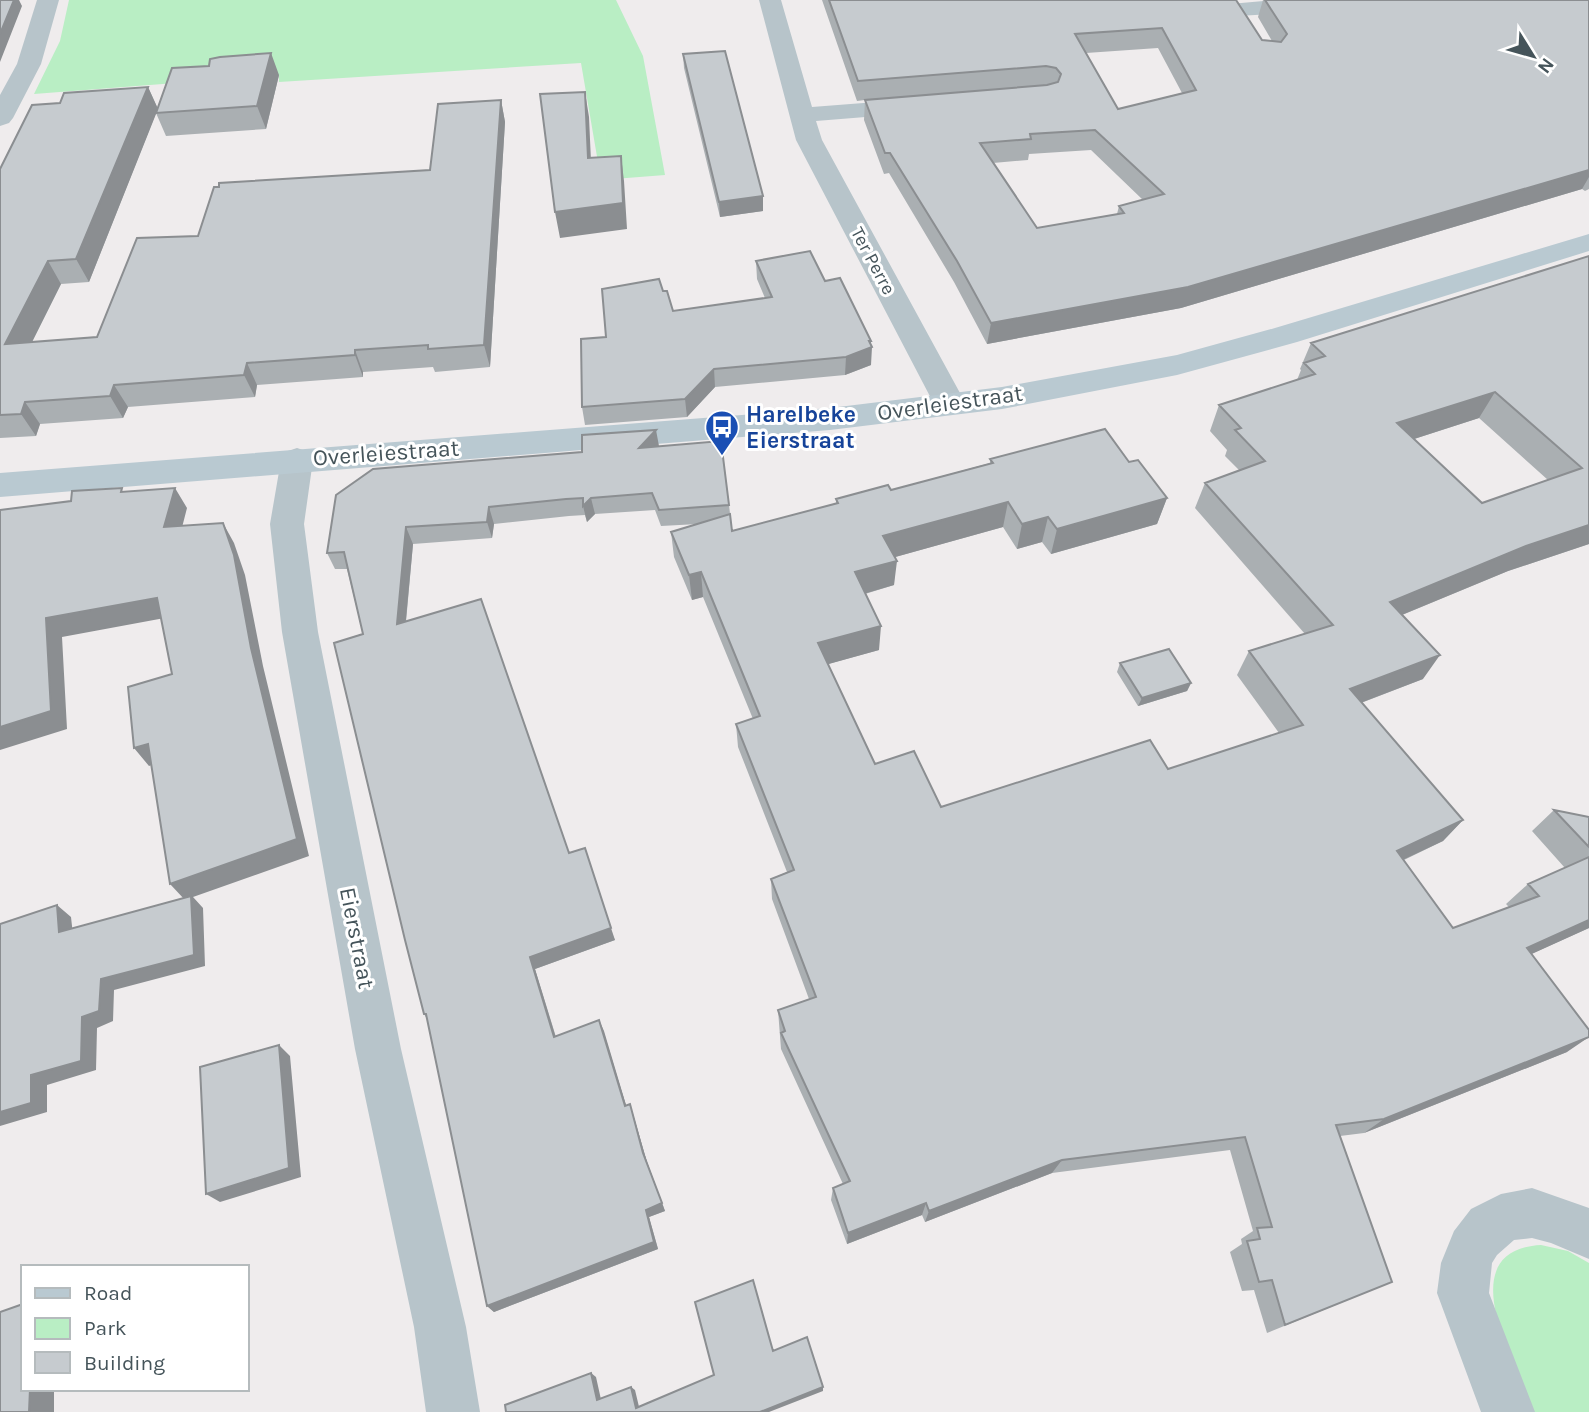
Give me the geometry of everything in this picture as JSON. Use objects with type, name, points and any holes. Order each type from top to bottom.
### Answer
[{"type":"main road","name":"Overleiestraat","points":[[0,485],[830,419],[1002,398],[1177,365],[1286,335],[1589,242]]},
{"type":"street","points":[[0,118],[29,64],[48,0]]},
{"type":"street","name":"Ter Perre","points":[[774,0],[809,140],[950,404]]},
{"type":"street","points":[[1235,4],[1305,5]]},
{"type":"street","points":[[1235,4],[1252,31]]},
{"type":"street","points":[[802,115],[936,105]]},
{"type":"street","name":"Eierstraat","points":[[297,460],[287,524],[300,632],[379,1049],[440,1327],[453,1412]]},
{"type":"street","points":[[1508,1412],[1463,1293],[1462,1275],[1466,1258],[1482,1232],[1493,1223],[1517,1214],[1542,1215],[1589,1234]]},
{"type":"green space","points":[[69,0],[616,0],[643,56],[665,175],[601,180],[581,63],[279,82],[279,75],[34,94],[60,41]]},
{"type":"green space","points":[[1541,1245],[1568,1251],[1589,1263],[1589,1412],[1534,1412],[1514,1367],[1496,1313],[1493,1288],[1498,1267],[1513,1252]]},
{"type":"building","points":[[0,0],[14,0],[0,34]]},
{"type":"building","points":[[829,0],[1236,0],[1262,40],[1281,42],[1287,34],[1265,0],[1589,0],[1589,170],[1188,287],[991,323],[957,261],[890,153],[885,153],[865,100],[1047,85],[1058,82],[1061,74],[1056,68],[1046,66],[858,81]],"holes":[[[1162,28],[1196,90],[1118,109],[1075,34]],[[1095,130],[1164,194],[1119,206],[1124,213],[1037,228],[980,143],[1031,139],[1030,134]]]},
{"type":"building","points":[[725,51],[763,196],[719,202],[683,54]]},
{"type":"building","points":[[271,53],[257,106],[156,113],[172,68],[209,66],[210,59],[220,57]]},
{"type":"building","points":[[148,87],[76,259],[48,261],[5,344],[97,337],[137,238],[198,236],[214,187],[219,187],[219,183],[430,170],[438,104],[501,100],[484,345],[428,349],[428,345],[355,350],[355,355],[247,363],[244,375],[114,385],[110,396],[25,402],[21,414],[0,415],[0,169],[32,105],[60,103],[64,93]]},
{"type":"building","points":[[585,92],[588,158],[621,156],[623,203],[555,212],[540,94]]},
{"type":"building","points":[[810,251],[825,281],[840,278],[872,347],[846,357],[714,369],[685,399],[582,407],[581,339],[606,337],[602,289],[659,279],[663,291],[667,291],[673,311],[772,297],[756,261]]},
{"type":"building","points":[[1589,256],[1589,525],[1526,546],[1390,602],[1440,655],[1350,689],[1463,820],[1397,851],[1453,928],[1539,896],[1528,884],[1589,857],[1589,920],[1527,948],[1589,1030],[1589,1037],[1384,1119],[1336,1125],[1392,1282],[1285,1325],[1272,1280],[1259,1282],[1247,1241],[1260,1239],[1257,1228],[1272,1227],[1245,1137],[1062,1160],[929,1211],[926,1203],[848,1233],[833,1188],[850,1181],[781,1033],[785,1031],[778,1010],[816,997],[771,879],[794,870],[736,724],[760,716],[701,572],[689,575],[671,532],[730,514],[732,531],[838,503],[836,499],[888,485],[891,490],[993,463],[990,459],[1105,429],[1129,462],[1138,460],[1167,498],[1057,529],[1048,517],[1022,524],[1008,502],[883,536],[897,561],[855,572],[881,626],[818,643],[875,764],[914,751],[941,807],[1150,740],[1168,769],[1303,725],[1249,651],[1333,625],[1205,483],[1265,461],[1235,430],[1241,428],[1219,405],[1315,374],[1304,363],[1325,356],[1311,343]],"holes":[[[1495,392],[1582,468],[1482,503],[1397,423]]]},
{"type":"building","points":[[656,430],[639,448],[721,441],[729,505],[659,510],[652,493],[591,498],[583,506],[583,498],[489,507],[487,522],[406,527],[397,624],[481,599],[569,853],[585,848],[611,928],[530,957],[554,1037],[599,1020],[625,1106],[630,1104],[643,1153],[662,1203],[646,1210],[654,1242],[487,1306],[426,1014],[405,940],[334,643],[363,634],[344,552],[327,553],[336,495],[373,469],[582,452],[582,435]]},
{"type":"building","points":[[122,488],[121,492],[175,488],[164,527],[223,523],[234,555],[251,648],[297,839],[170,884],[148,744],[134,748],[128,687],[172,674],[157,598],[46,618],[51,711],[0,727],[0,510],[71,501],[72,491]]},
{"type":"building","points":[[1169,649],[1191,683],[1142,698],[1120,663]]},
{"type":"building","points":[[1554,810],[1589,817],[1589,847]]},
{"type":"building","points":[[191,896],[194,955],[101,979],[99,1011],[82,1017],[81,1061],[31,1075],[31,1103],[0,1112],[0,924],[57,905],[59,932]]},
{"type":"building","points":[[279,1045],[289,1168],[206,1194],[200,1067]]},
{"type":"building","points":[[753,1280],[773,1351],[807,1337],[823,1387],[760,1412],[506,1412],[505,1405],[591,1373],[597,1400],[631,1387],[636,1408],[714,1375],[695,1302]]},
{"type":"building","points":[[21,1305],[21,1391],[30,1391],[29,1412],[0,1412],[0,1312]]},
{"type":"place","name":"Harelbeke Eierstraat","points":[[722,457]]}]
